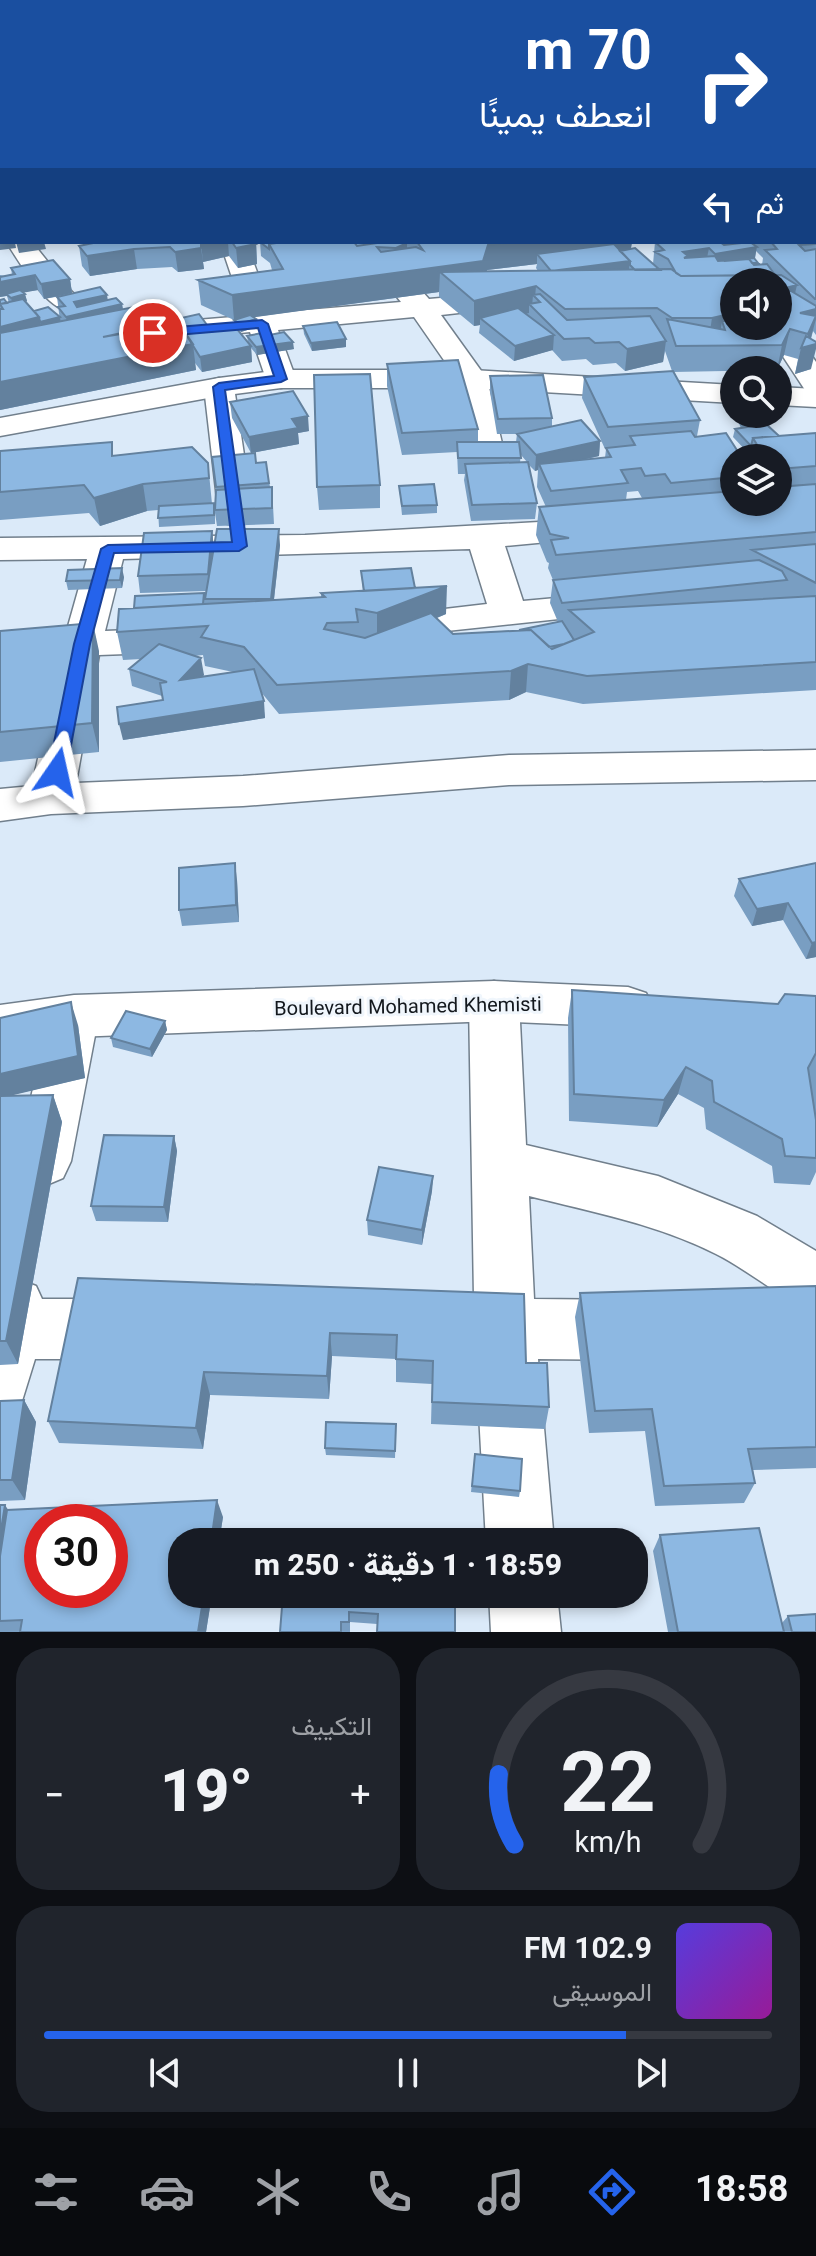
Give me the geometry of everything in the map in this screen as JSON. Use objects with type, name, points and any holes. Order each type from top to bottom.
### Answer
[{"type":"street","points":[[21,244],[62,298],[100,321]]},
{"type":"street","points":[[42,272],[48,244]]},
{"type":"street","points":[[234,244],[281,379]]},
{"type":"street","points":[[352,246],[401,245]]},
{"type":"street","points":[[352,246],[393,275],[422,308],[472,379],[509,614]]},
{"type":"street","points":[[126,335],[544,297]]},
{"type":"street","points":[[786,340],[816,384]]},
{"type":"street","points":[[0,427],[219,387],[281,379],[472,379],[720,393]]},
{"type":"street","points":[[219,387],[240,562]]},
{"type":"street","points":[[792,397],[816,398]]},
{"type":"street","points":[[0,549],[108,549],[240,562],[646,524]]},
{"type":"street","points":[[51,799],[69,659],[108,549]]},
{"type":"street","points":[[353,628],[643,601]]},
{"type":"street","points":[[69,659],[215,639]]},
{"type":"street","points":[[0,805],[51,799],[243,791],[509,770],[816,765]]},
{"type":"street","points":[[494,1001],[505,1328],[519,1528]]},
{"type":"street","name":"Boulevard Mohamed Khemisti","points":[[0,1026],[74,1016],[494,1001],[667,1009]]},
{"type":"street","points":[[74,1016],[5,1354],[186,1329]]},
{"type":"street","points":[[0,1139],[55,1108]]},
{"type":"street","points":[[500,1164],[658,1202],[737,1235],[811,1317]]},
{"type":"street","points":[[409,1328],[692,1331]]},
{"type":"street","points":[[524,1608],[526,1632]]},
{"type":"building","points":[[201,244],[201,248],[175,252],[170,247],[134,249],[87,256],[79,246]]},
{"type":"building","points":[[233,244],[256,244],[236,248]]},
{"type":"building","points":[[269,244],[405,244],[396,248],[377,247],[381,252],[416,247],[423,250],[418,244],[497,244],[488,245],[483,261],[232,295],[198,280],[283,269]]},
{"type":"building","points":[[614,244],[630,261],[551,271],[537,254]]},
{"type":"building","points":[[657,244],[753,244],[757,247],[715,254],[709,248],[683,252],[688,256],[684,258],[715,256],[718,261],[749,259],[754,265],[767,264],[770,268],[720,268],[720,276],[681,276],[668,259],[655,252],[664,250]]},
{"type":"building","points":[[773,244],[816,244],[799,245],[805,251],[816,249],[816,299],[792,276],[792,268],[783,268],[765,250],[777,249]]},
{"type":"building","points":[[635,248],[660,270],[635,270],[620,251]]},
{"type":"building","points":[[53,260],[70,279],[41,284],[35,275],[0,282],[0,277],[15,274],[11,268]]},
{"type":"building","points":[[671,269],[681,276],[720,276],[720,316],[672,318],[657,308],[565,309],[536,286],[474,301],[440,272]]},
{"type":"building","points":[[100,287],[107,295],[74,302],[77,307],[116,298],[122,304],[66,317],[58,307],[65,306],[57,297]]},
{"type":"building","points":[[20,290],[25,294],[11,298],[6,294]]},
{"type":"building","points":[[792,292],[816,306],[816,309],[800,313],[816,316],[808,334],[792,330]]},
{"type":"building","points":[[540,294],[567,320],[650,316],[666,341],[627,349],[619,342],[564,339],[529,304],[540,302],[533,295]]},
{"type":"building","points":[[23,299],[39,317],[0,327],[0,309],[3,309],[0,304]]},
{"type":"building","points":[[160,302],[174,322],[103,337],[132,332],[138,340],[184,331],[193,344],[0,382],[0,333]]},
{"type":"building","points":[[48,307],[60,317],[40,322],[34,311]]},
{"type":"building","points":[[518,308],[554,335],[515,346],[480,318]]},
{"type":"building","points":[[199,314],[210,329],[233,324],[251,346],[200,357],[184,331],[172,320]]},
{"type":"building","points":[[250,315],[256,319],[240,324],[234,320]]},
{"type":"building","points":[[667,319],[720,329],[720,340],[784,340],[782,345],[676,346]]},
{"type":"building","points":[[337,322],[346,339],[311,343],[303,326]]},
{"type":"building","points":[[267,332],[270,335],[284,332],[293,342],[256,347],[247,336]]},
{"type":"building","points":[[806,336],[816,344],[801,348]]},
{"type":"building","points":[[458,360],[478,429],[402,433],[387,364]]},
{"type":"building","points":[[673,371],[700,420],[608,427],[584,377]]},
{"type":"building","points":[[370,374],[380,485],[317,487],[314,375]]},
{"type":"building","points":[[543,375],[552,418],[498,419],[490,376]]},
{"type":"building","points":[[293,391],[308,416],[292,419],[298,428],[249,437],[230,402]]},
{"type":"building","points":[[581,420],[600,441],[536,455],[517,434]]},
{"type":"building","points":[[770,428],[779,436],[753,438],[749,444],[735,429]]},
{"type":"building","points":[[691,431],[695,437],[726,433],[733,444],[720,444],[720,478],[671,483],[665,474],[645,476],[641,468],[621,470],[628,483],[551,491],[539,464],[611,457],[606,448],[635,445],[630,436]]},
{"type":"building","points":[[816,433],[816,466],[792,468],[792,444],[757,444],[753,438]]},
{"type":"building","points":[[112,442],[112,456],[192,447],[208,463],[209,478],[143,484],[94,498],[84,485],[0,492],[0,451]]},
{"type":"building","points":[[457,442],[519,442],[521,458],[458,458]]},
{"type":"building","points":[[255,453],[256,463],[266,462],[269,483],[216,487],[212,457]]},
{"type":"building","points":[[528,462],[537,503],[472,505],[465,464]]},
{"type":"building","points":[[434,484],[437,505],[402,506],[399,486]]},
{"type":"building","points":[[816,484],[816,532],[556,555],[551,540],[569,538],[550,534],[539,507],[720,492],[720,516],[792,516],[792,486]]},
{"type":"building","points":[[272,487],[272,508],[215,510],[216,490]]},
{"type":"building","points":[[214,503],[214,515],[158,518],[159,506]]},
{"type":"building","points":[[217,529],[279,529],[271,599],[205,599]]},
{"type":"building","points":[[212,531],[208,574],[138,576],[144,533]]},
{"type":"building","points":[[816,544],[816,583],[752,550]]},
{"type":"building","points":[[759,560],[782,571],[787,580],[562,603],[553,580]]},
{"type":"building","points":[[122,568],[120,580],[66,581],[68,570]]},
{"type":"building","points":[[411,568],[415,588],[364,591],[361,571]]},
{"type":"building","points":[[447,586],[377,613],[356,609],[358,622],[327,623],[324,629],[365,638],[431,613],[453,634],[531,630],[552,649],[594,632],[569,610],[816,596],[816,662],[587,676],[528,664],[511,671],[277,685],[244,647],[201,637],[208,626],[117,632],[119,609],[325,597],[321,593]]},
{"type":"building","points":[[204,593],[203,604],[134,608],[135,596]]},
{"type":"building","points":[[562,621],[574,640],[564,644],[549,647],[531,630],[519,630]]},
{"type":"building","points":[[93,623],[92,723],[0,732],[0,631]]},
{"type":"building","points":[[159,644],[201,658],[180,680],[254,669],[264,701],[119,724],[117,707],[163,700],[160,683],[167,682],[129,669]]},
{"type":"building","points":[[235,863],[236,905],[179,910],[179,868]]},
{"type":"building","points":[[816,863],[816,942],[812,943],[788,903],[757,909],[739,879]]},
{"type":"building","points":[[572,990],[778,1004],[785,994],[816,996],[816,1053],[808,1068],[816,1120],[816,1158],[785,1156],[782,1139],[714,1102],[712,1081],[686,1067],[664,1100],[574,1094]]},
{"type":"building","points":[[71,1002],[78,1056],[0,1074],[0,1018]]},
{"type":"building","points":[[126,1011],[165,1021],[150,1049],[111,1038]]},
{"type":"building","points":[[53,1095],[6,1341],[0,1341],[0,1096]]},
{"type":"building","points":[[104,1135],[174,1136],[164,1207],[91,1206]]},
{"type":"building","points":[[379,1167],[433,1176],[422,1230],[367,1220]]},
{"type":"building","points":[[78,1278],[524,1294],[526,1363],[547,1363],[549,1407],[432,1402],[433,1361],[396,1359],[397,1335],[330,1333],[327,1376],[204,1372],[196,1428],[48,1421]]},
{"type":"building","points":[[816,1286],[816,1447],[748,1449],[755,1483],[664,1486],[652,1409],[595,1411],[580,1293]]},
{"type":"building","points":[[24,1400],[12,1480],[0,1480],[0,1401]]},
{"type":"building","points":[[326,1422],[396,1424],[395,1451],[325,1448]]},
{"type":"building","points":[[475,1454],[522,1459],[520,1491],[472,1486]]},
{"type":"building","points":[[217,1500],[213,1528],[168,1528],[168,1608],[202,1608],[198,1632],[20,1632],[22,1620],[0,1621],[0,1556],[7,1510],[24,1509],[24,1608],[128,1608],[128,1504]]},
{"type":"building","points":[[0,1505],[5,1505],[0,1536]]},
{"type":"building","points":[[759,1528],[784,1632],[678,1632],[660,1535]]},
{"type":"building","points":[[282,1608],[455,1608],[455,1632],[377,1632],[378,1614],[349,1612],[349,1622],[341,1622],[341,1632],[280,1632]]},
{"type":"building","points":[[816,1614],[816,1632],[792,1632],[788,1616]]},
{"type":"route","points":[[57,772],[82,644],[108,549],[239,546],[219,387],[281,379],[262,324],[153,333]]}]
